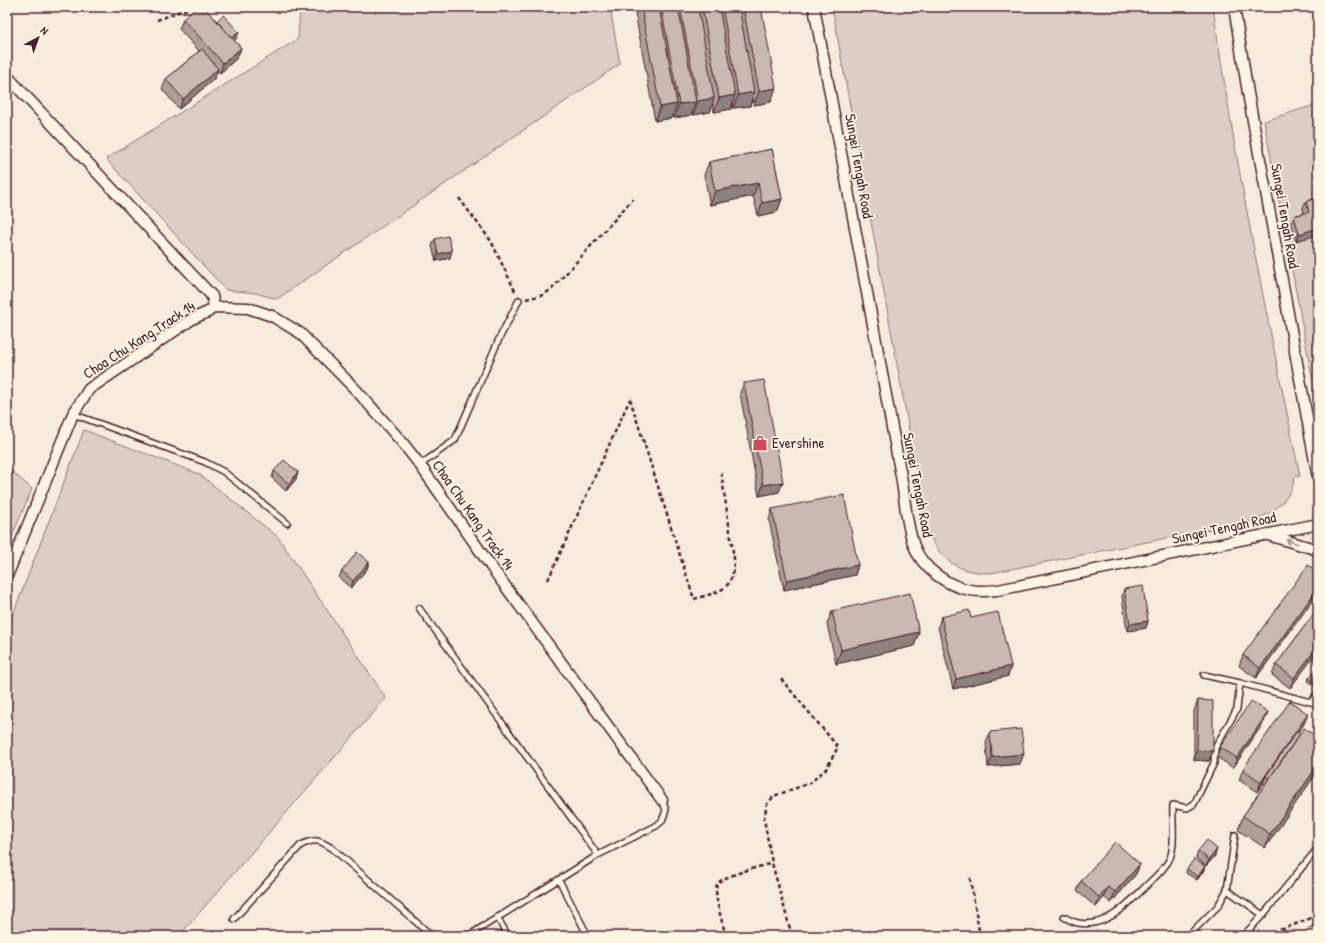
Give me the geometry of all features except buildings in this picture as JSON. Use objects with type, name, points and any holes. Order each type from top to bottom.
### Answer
[{"type":"main road","points":[[1314,936],[1318,933]]},
{"type":"street","name":"Sungei Tengah Road","points":[[814,7],[898,460],[910,534],[914,547],[921,560],[944,580],[958,587],[984,592],[1040,582],[1318,524]]},
{"type":"street","name":"Sungei Tengah Road","points":[[1234,7],[1249,101],[1318,478]]},
{"type":"street","name":"Choa Chu Kang Track 14","points":[[7,76],[212,296],[214,307]]},
{"type":"street","name":"Choa Chu Kang Track 14","points":[[7,576],[73,414],[89,389],[192,319],[208,312],[214,307],[248,308],[272,316],[300,333],[357,391],[402,442],[420,465],[492,568],[662,800]]},
{"type":"street","points":[[1266,535],[1318,550]]},
{"type":"lane","points":[[420,465],[455,440],[499,339],[519,300]]},
{"type":"lane","points":[[73,414],[160,445],[204,462],[224,472],[287,523]]},
{"type":"lane","points":[[419,608],[598,855]]},
{"type":"lane","points":[[1204,675],[1318,704]]},
{"type":"lane","points":[[1064,917],[1077,923],[1108,919],[1123,910],[1158,875],[1169,860],[1172,850],[1173,805],[1187,808],[1194,804],[1214,763],[1215,748],[1238,709],[1240,683]]},
{"type":"lane","points":[[1311,702],[1318,693]]},
{"type":"lane","points":[[468,936],[598,855],[656,826],[662,821],[666,810],[662,800]]},
{"type":"lane","points":[[1188,936],[1218,906],[1227,890],[1235,835]]},
{"type":"lane","points":[[234,919],[301,845],[311,840],[320,841],[332,848],[432,936]]},
{"type":"lane","points":[[1243,936],[1263,915],[1318,848]]},
{"type":"lane","points":[[559,880],[588,936]]},
{"type":"lane","points":[[1227,890],[1263,915]]},
{"type":"lane","points":[[497,917],[508,936]]},
{"type":"path","points":[[157,20],[192,7]]},
{"type":"path","points":[[460,198],[491,241],[519,300],[543,295],[552,289],[633,199]]},
{"type":"path","points":[[548,580],[630,399],[694,599],[718,592],[729,583],[734,572],[734,558],[721,472]]},
{"type":"path","points":[[782,679],[838,747],[826,769],[810,783],[774,796],[767,804],[764,819],[772,862],[792,936]]},
{"type":"path","points":[[726,936],[716,892],[718,884],[724,878],[772,862]]},
{"type":"path","points":[[970,878],[980,936]]},
{"type":"path","points":[[1277,932],[1318,915]]},
{"type":"shaded area","points":[[300,7],[610,7],[620,64],[277,299],[255,293],[226,290],[106,159],[298,39]]},
{"type":"shaded area","points":[[832,7],[1213,7],[1231,125],[1264,301],[1300,476],[1295,477],[1290,492],[1280,505],[1274,510],[1253,521],[991,573],[979,572],[959,567],[944,557],[937,549],[927,529]]},
{"type":"shaded area","points":[[1318,104],[1318,409],[1264,121]]},
{"type":"shaded area","points":[[84,430],[199,474],[278,537],[386,698],[179,936],[7,936],[7,630]]},
{"type":"shaded area","points":[[7,467],[32,489],[7,548]]},
{"type":"place","name":"Evershine","points":[[760,443]]}]
